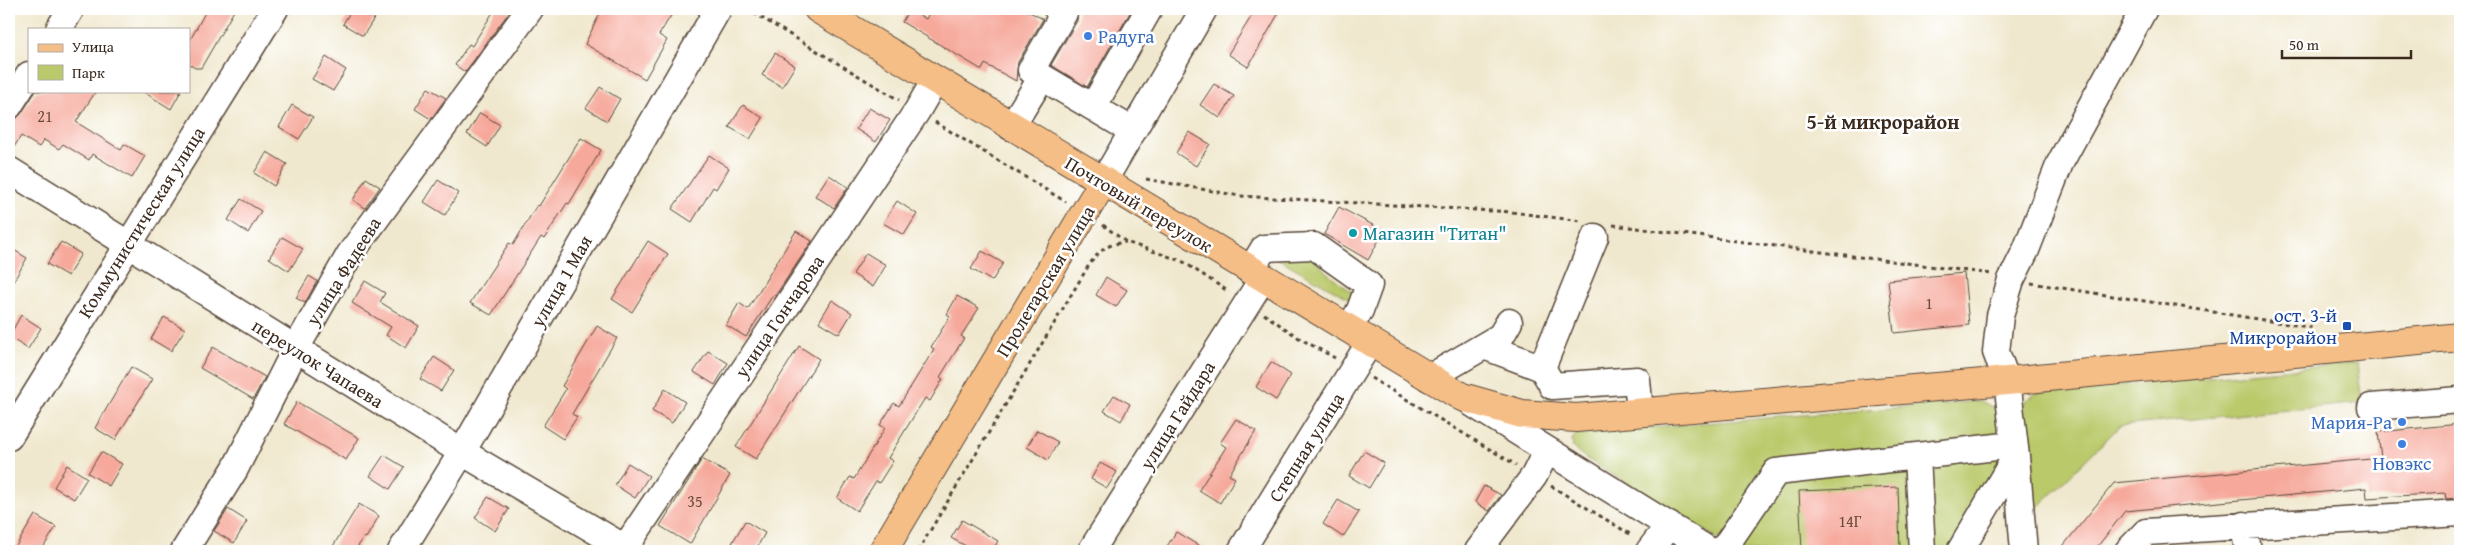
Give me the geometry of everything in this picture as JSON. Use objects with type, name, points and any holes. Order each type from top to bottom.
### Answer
[{"type":"main road","name":"Почтовый переулок","points":[[818,9],[1011,127],[1106,178],[1257,274],[1462,397],[1522,414],[1576,418],[2007,381],[2460,337]]},
{"type":"main road","name":"Пролетарская улица","points":[[883,551],[1106,178]]},
{"type":"street","points":[[59,28],[71,9]]},
{"type":"street","name":"Коммунистическая улица","points":[[9,437],[126,245],[275,9]]},
{"type":"street","name":"улица Фадеева","points":[[184,551],[235,469],[295,350],[350,254],[530,9]]},
{"type":"street","name":"улица 1 Мая","points":[[401,551],[462,452],[718,9]]},
{"type":"street","points":[[1057,9],[1064,13],[1031,70],[1133,131]]},
{"type":"street","points":[[1093,107],[1149,9]]},
{"type":"street","name":"Пролетарская улица","points":[[1106,178],[1204,9]]},
{"type":"street","points":[[2024,551],[2007,381],[1996,352],[2000,316],[2011,280],[2026,250],[2060,163],[2144,9]]},
{"type":"street","points":[[9,106],[28,77]]},
{"type":"street","points":[[1011,127],[1042,77]]},
{"type":"street","name":"улица Гончарова","points":[[626,550],[917,111],[935,80]]},
{"type":"street","name":"переулок Чапаева","points":[[9,170],[295,350],[626,550]]},
{"type":"street","points":[[1557,417],[1547,377],[1598,228]]},
{"type":"street","name":"улица Гайдара","points":[[1091,551],[1247,303],[1264,248],[1314,246],[1369,285],[1360,310],[1360,335]]},
{"type":"street","points":[[1429,378],[1500,336],[1509,322]]},
{"type":"street","name":"Степная улица","points":[[1240,551],[1355,369],[1360,335]]},
{"type":"street","points":[[1484,346],[1547,377],[1637,380],[1640,412]]},
{"type":"street","points":[[1462,397],[1710,551]]},
{"type":"street","points":[[2370,407],[2460,400]]},
{"type":"street","points":[[1478,551],[1534,476],[1547,450]]},
{"type":"street","points":[[1722,551],[1776,472],[1917,456],[2015,450]]},
{"type":"street","points":[[1960,551],[2015,450]]},
{"type":"street","points":[[1917,456],[1922,551]]},
{"type":"street","points":[[2128,551],[2146,532],[2460,513]]},
{"type":"street","points":[[1650,549],[1669,525]]},
{"type":"street","points":[[2244,525],[2248,551]]},
{"type":"path","points":[[747,9],[1086,214],[1126,242],[1182,261],[1299,338],[1355,369],[1534,476],[1650,549]]},
{"type":"path","points":[[1106,178],[1240,196],[1512,212],[1598,228],[1988,273],[2011,280],[2319,328]]},
{"type":"path","points":[[918,551],[1099,251],[1110,244],[1126,242]]},
{"type":"green space","points":[[1309,253],[1326,272],[1356,295],[1358,304],[1270,254]]},
{"type":"green space","points":[[2357,363],[2362,403],[2120,426],[2031,514],[2021,408],[2026,400],[2037,393]]},
{"type":"green space","points":[[1981,401],[1999,411],[2005,454],[1949,551],[1738,551],[1587,459],[1573,448],[1572,439],[1579,433]]},
{"type":"building","points":[[207,9],[235,9],[201,68],[195,68],[190,65],[190,40]]},
{"type":"building","points":[[352,9],[367,9],[377,14],[363,36],[343,24]]},
{"type":"building","points":[[495,9],[510,11],[465,72],[455,65],[469,44],[472,46]]},
{"type":"building","points":[[602,9],[675,9],[659,35],[667,40],[645,79],[585,44]]},
{"type":"building","points":[[909,9],[926,19],[931,9],[1024,9],[1043,19],[1018,62],[1016,81],[985,64],[982,70],[902,22]]},
{"type":"building","name":"Радуга","points":[[1078,9],[1132,9],[1087,87],[1051,65],[1077,21]]},
{"type":"building","points":[[1256,9],[1281,9],[1248,67],[1228,54]]},
{"type":"building","points":[[775,53],[795,66],[782,87],[762,75]]},
{"type":"building","points":[[326,57],[346,70],[333,91],[312,79]]},
{"type":"building","points":[[1214,84],[1234,96],[1220,118],[1200,105]]},
{"type":"building","points":[[600,87],[620,99],[607,121],[586,108]]},
{"type":"building","points":[[428,88],[446,98],[431,119],[415,109]]},
{"type":"building","points":[[35,92],[95,92],[76,122],[121,150],[124,144],[145,156],[132,178],[92,154],[89,160],[63,144],[59,149],[44,140],[39,147],[21,136],[9,155],[9,121],[15,120]]},
{"type":"building","points":[[144,92],[180,92],[171,109]]},
{"type":"building","points":[[292,105],[313,117],[299,139],[279,127]]},
{"type":"building","points":[[743,105],[763,118],[750,139],[729,127]]},
{"type":"building","points":[[869,108],[890,120],[876,142],[856,129]]},
{"type":"building","points":[[480,113],[500,125],[487,147],[467,134]]},
{"type":"building","points":[[1189,132],[1210,144],[1196,166],[1176,153]]},
{"type":"building","points":[[581,138],[601,150],[569,204],[567,203],[544,239],[541,237],[491,315],[470,303],[509,243],[513,245]]},
{"type":"building","points":[[267,152],[287,164],[274,186],[254,173]]},
{"type":"building","points":[[709,155],[729,168],[716,189],[713,187],[692,222],[672,209]]},
{"type":"building","points":[[829,175],[848,187],[834,208],[815,196]]},
{"type":"building","points":[[366,178],[380,187],[365,208],[353,200]]},
{"type":"building","points":[[438,180],[458,193],[445,215],[424,202]]},
{"type":"building","points":[[241,199],[261,211],[248,233],[228,220]]},
{"type":"building","points":[[897,201],[917,214],[904,235],[883,223]]},
{"type":"building","name":"Магазин \"Титан\"","points":[[1339,207],[1384,231],[1368,260],[1324,234]]},
{"type":"building","points":[[796,231],[812,241],[775,296],[773,295],[746,337],[726,325],[739,303],[748,309]]},
{"type":"building","points":[[282,237],[303,249],[289,271],[269,258]]},
{"type":"building","points":[[648,241],[668,254],[632,312],[612,299]]},
{"type":"building","points":[[61,242],[81,254],[68,276],[47,264]]},
{"type":"building","points":[[9,247],[27,258],[9,289]]},
{"type":"building","points":[[982,251],[1003,263],[992,281],[971,269]]},
{"type":"building","points":[[866,253],[886,265],[873,287],[853,274]]},
{"type":"building","points":[[1964,273],[1969,325],[1894,333],[1888,280]]},
{"type":"building","points":[[309,276],[317,281],[305,303],[296,298]]},
{"type":"building","points":[[1106,277],[1127,290],[1116,307],[1096,295]]},
{"type":"building","points":[[365,281],[385,293],[380,302],[419,326],[406,348],[386,335],[391,327],[352,303]]},
{"type":"building","points":[[957,296],[979,308],[961,336],[964,338],[940,377],[943,379],[930,401],[925,398],[888,458],[893,461],[879,483],[876,481],[857,511],[837,498],[850,477],[854,479],[885,428],[880,425],[894,403],[899,406],[934,349],[931,347],[950,316],[947,314]]},
{"type":"building","points":[[832,300],[852,313],[839,334],[819,322]]},
{"type":"building","points":[[21,315],[41,328],[28,349],[9,337]]},
{"type":"building","points":[[164,317],[185,329],[171,351],[151,339]]},
{"type":"building","points":[[597,326],[617,338],[572,414],[577,417],[563,439],[543,426],[566,389],[562,386]]},
{"type":"building","points":[[799,346],[819,359],[756,459],[736,447]]},
{"type":"building","points":[[213,347],[265,377],[253,399],[200,368]]},
{"type":"building","points":[[708,351],[728,363],[715,385],[694,372]]},
{"type":"building","points":[[434,357],[454,370],[441,391],[420,379]]},
{"type":"building","points":[[1271,362],[1291,375],[1276,400],[1256,387]]},
{"type":"building","points":[[131,367],[152,379],[115,440],[95,428]]},
{"type":"building","points":[[665,389],[685,402],[672,423],[652,411]]},
{"type":"building","points":[[1114,395],[1130,404],[1121,421],[1104,411]]},
{"type":"building","points":[[297,402],[359,438],[346,460],[284,424]]},
{"type":"building","points":[[1236,419],[1256,431],[1229,475],[1235,478],[1220,503],[1199,490],[1226,447],[1220,443]]},
{"type":"building","points":[[2460,424],[2460,498],[2446,499],[2445,493],[2367,498],[2366,488],[2125,511],[2094,551],[2059,551],[2114,483],[2381,458],[2378,432]]},
{"type":"building","points":[[1037,430],[1058,442],[1048,460],[1027,447]]},
{"type":"building","points":[[1364,451],[1384,463],[1369,488],[1349,476]]},
{"type":"building","points":[[101,452],[122,464],[109,486],[88,473]]},
{"type":"building","points":[[384,455],[404,467],[390,489],[370,476]]},
{"type":"building","points":[[702,459],[730,475],[690,544],[660,526]]},
{"type":"building","points":[[628,463],[649,476],[635,498],[615,485]]},
{"type":"building","points":[[1100,463],[1117,472],[1107,488],[1091,479]]},
{"type":"building","points":[[67,465],[87,478],[74,499],[54,487]]},
{"type":"building","points":[[1484,486],[1501,495],[1489,511],[1475,502]]},
{"type":"building","points":[[1898,487],[1900,551],[1802,551],[1799,491]]},
{"type":"building","points":[[488,497],[509,509],[495,531],[475,518]]},
{"type":"building","points":[[1338,500],[1359,512],[1343,537],[1323,524]]},
{"type":"building","points":[[359,504],[379,516],[366,538],[364,537],[355,551],[330,551]]},
{"type":"building","points":[[228,509],[247,521],[234,543],[214,531]]},
{"type":"building","points":[[35,515],[56,527],[41,551],[13,551]]},
{"type":"building","points":[[962,520],[998,541],[992,551],[975,551],[951,538]]},
{"type":"building","points":[[745,521],[765,533],[755,551],[746,551],[732,543]]},
{"type":"building","points":[[1176,532],[1208,551],[1164,551]]},
{"type":"place","name":"Радуга","points":[[1088,36]]},
{"type":"place","name":"Магазин \"Титан\"","points":[[1353,233]]},
{"type":"place","name":"ост. 3-й Микрорайон","points":[[2347,326]]},
{"type":"place","name":"Мария-Ра","points":[[2402,422]]},
{"type":"place","name":"Новэкс","points":[[2402,444]]},
{"type":"district","name":"5-й микрорайон","points":[[1883,122]]}]
